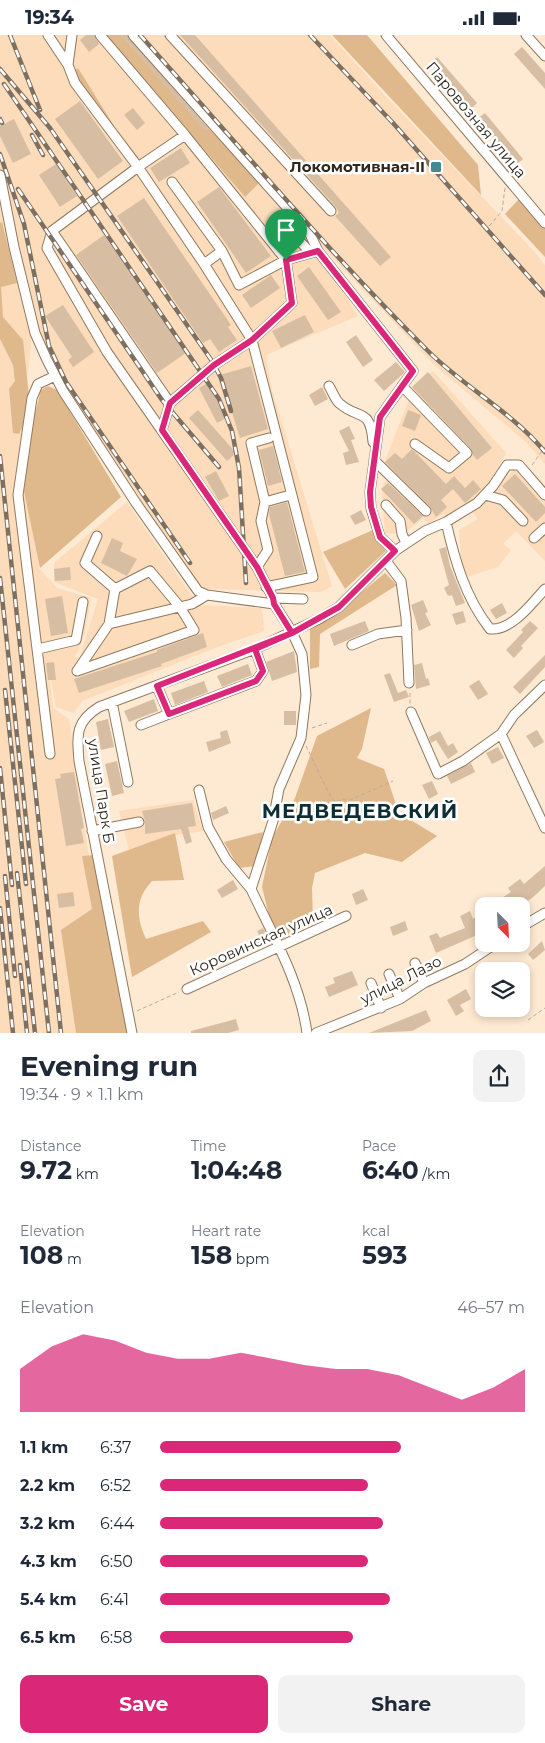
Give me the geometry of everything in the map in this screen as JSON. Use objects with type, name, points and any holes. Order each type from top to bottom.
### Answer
[{"type":"street","points":[[48,35],[68,65],[75,83],[138,167],[204,264],[252,340],[290,495],[313,577],[266,587]]},
{"type":"street","points":[[68,65],[72,35]]},
{"type":"street","points":[[100,35],[185,135],[286,260],[292,303],[252,340],[214,365],[170,403],[162,430]]},
{"type":"street","points":[[133,35],[308,232],[314,251]]},
{"type":"street","points":[[170,35],[331,211]]},
{"type":"street","name":"Паровозная улица","points":[[386,35],[545,223]]},
{"type":"street","points":[[526,35],[545,56]]},
{"type":"street","points":[[185,135],[138,167],[52,231],[47,248],[107,352],[257,567],[302,654],[306,695],[301,738],[279,789],[273,821],[251,889]]},
{"type":"street","points":[[1,181],[14,247],[35,333],[55,376],[63,391],[184,573],[198,591],[207,595],[274,601],[303,599]]},
{"type":"street","points":[[172,181],[222,251],[239,285],[286,260],[314,251]]},
{"type":"street","points":[[52,231],[170,403]]},
{"type":"street","points":[[294,235],[314,251],[413,371],[380,417],[370,492],[371,507],[380,537],[395,551]]},
{"type":"street","points":[[204,264],[222,251]]},
{"type":"street","points":[[50,754],[18,495],[32,398],[38,385],[55,376]]},
{"type":"street","points":[[329,386],[339,403],[365,416],[372,426],[375,457],[426,511]]},
{"type":"street","points":[[402,386],[467,453],[449,469],[415,444]]},
{"type":"street","points":[[257,567],[268,550],[261,521],[265,502],[251,443],[269,438]]},
{"type":"street","name":"улица Парк Б","points":[[132,1033],[79,761],[78,730],[81,722],[89,713],[112,702],[255,649],[292,633],[339,607],[395,551],[425,531],[446,522],[477,503],[507,465],[519,465],[527,472]]},
{"type":"street","points":[[527,472],[545,495]]},
{"type":"street","points":[[265,502],[290,495]]},
{"type":"street","points":[[485,495],[503,499],[523,521]]},
{"type":"street","points":[[386,505],[400,521],[406,543]]},
{"type":"street","points":[[446,522],[457,570],[483,620],[490,629],[500,628],[521,615],[545,589]]},
{"type":"street","points":[[534,538],[545,528]]},
{"type":"street","points":[[97,536],[85,563],[115,589]]},
{"type":"street","points":[[386,561],[401,581],[407,630],[409,683]]},
{"type":"street","points":[[150,571],[180,607],[194,630],[77,671],[109,625],[115,589],[150,571]]},
{"type":"street","points":[[109,625],[192,604],[207,595]]},
{"type":"street","points":[[38,649],[76,640],[83,602]]},
{"type":"street","points":[[352,645],[378,634],[407,630]]},
{"type":"street","points":[[141,725],[256,681],[263,671],[255,649]]},
{"type":"street","points":[[410,712],[438,774],[463,761],[501,734],[514,715],[545,685]]},
{"type":"street","points":[[157,686],[169,714]]},
{"type":"street","points":[[112,702],[128,782]]},
{"type":"street","points":[[501,734],[545,828]]},
{"type":"street","points":[[199,790],[208,827],[226,859],[251,889],[280,946],[305,1017],[307,1033]]},
{"type":"street","points":[[92,831],[139,822]]},
{"type":"street","points":[[530,922],[545,913]]},
{"type":"street","name":"Коровинская улица","points":[[186,989],[346,916]]},
{"type":"street","name":"улица Лазо","points":[[316,1033],[400,999],[424,983],[465,964],[482,953]]},
{"type":"street","points":[[415,963],[424,983]]},
{"type":"street","points":[[389,974],[400,999]]},
{"type":"street","points":[[371,983],[381,1008]]},
{"type":"path","points":[[485,231],[502,211],[506,178]]},
{"type":"path","points":[[527,472],[545,447]]},
{"type":"path","points":[[409,683],[410,712]]},
{"type":"path","points":[[327,723],[315,725],[301,738],[321,773],[329,795],[335,802],[344,799],[350,800],[393,781]]},
{"type":"path","points":[[128,1015],[186,989]]},
{"type":"path","points":[[528,1019],[545,1008]]},
{"type":"shaded area","points":[[0,35],[330,35],[545,265],[545,464],[526,442],[433,364],[294,216],[358,316],[266,355],[272,390],[332,586],[321,592],[205,589],[194,579],[65,387],[40,335],[16,241],[6,182],[0,168]]},
{"type":"shaded area","points":[[106,35],[121,35],[205,130],[208,128],[260,182],[245,197]]},
{"type":"shaded area","points":[[332,35],[367,35],[478,165],[481,195]]},
{"type":"shaded area","points":[[78,68],[114,126],[139,158],[135,161],[80,83],[74,71]]},
{"type":"shaded area","points":[[519,199],[545,227],[545,257],[505,214]]},
{"type":"shaded area","points":[[0,206],[32,335],[27,382],[21,408],[39,568],[57,588],[91,598],[85,633],[75,657],[80,657],[98,599],[54,582],[54,563],[127,502],[192,596],[202,605],[262,608],[264,631],[215,648],[82,701],[74,713],[56,707],[48,662],[53,708],[69,719],[114,1033],[0,1033]]},
{"type":"shaded area","points":[[2,222],[17,283],[1,287],[3,317],[23,340],[29,396],[25,421],[19,434],[13,433],[9,389],[15,381],[13,365],[0,339],[0,223]]},
{"type":"shaded area","points":[[433,371],[506,453],[488,484],[449,517],[443,514],[429,523],[423,519],[402,534],[385,533],[382,492],[383,484],[392,476],[383,466],[413,389]]},
{"type":"shaded area","points":[[48,386],[57,390],[121,497],[40,568],[24,491],[27,444],[41,390]]},
{"type":"shaded area","points":[[517,467],[545,499],[545,561],[516,531],[503,544],[511,550],[498,567],[466,577],[461,556],[459,530],[478,519],[471,511]]},
{"type":"shaded area","points":[[373,530],[386,551],[345,589],[323,552]]},
{"type":"shaded area","points":[[385,573],[397,585],[320,634],[319,667],[310,669],[310,629],[346,605]]},
{"type":"shaded area","points":[[371,708],[362,749],[357,758],[384,769],[399,813],[437,836],[402,862],[365,853],[315,873],[312,888],[313,923],[282,939],[269,915],[262,887],[272,838],[295,798],[317,736]]},
{"type":"shaded area","points":[[193,800],[203,831],[176,835],[129,850],[119,811]]},
{"type":"shaded area","points":[[263,832],[257,866],[239,868],[224,842]]},
{"type":"shaded area","points":[[175,833],[184,880],[152,881],[146,888],[140,901],[140,923],[146,939],[203,921],[211,932],[132,977],[112,856]]},
{"type":"shaded area","points":[[94,855],[129,1033],[76,1033],[61,930],[92,909],[82,856]]},
{"type":"building","points":[[86,35],[94,35],[99,44],[89,52],[80,40]]},
{"type":"building","points":[[121,35],[127,35],[208,128],[205,131]]},
{"type":"building","points":[[180,35],[195,35],[391,257],[380,266],[335,216],[339,213],[336,207]]},
{"type":"building","points":[[522,47],[545,73],[545,89],[514,54]]},
{"type":"building","points":[[437,57],[477,103],[470,110],[430,63]]},
{"type":"building","points":[[80,101],[123,161],[98,179],[55,119]]},
{"type":"building","points":[[133,108],[145,123],[137,130],[124,115]]},
{"type":"building","points":[[485,113],[523,159],[516,165],[477,119]]},
{"type":"building","points":[[14,119],[31,154],[13,163],[0,136],[0,126]]},
{"type":"building","points":[[181,148],[190,163],[159,182],[150,168]]},
{"type":"building","points":[[56,164],[77,196],[60,207],[39,175]]},
{"type":"building","points":[[219,187],[271,256],[246,273],[197,202]]},
{"type":"building","points":[[144,198],[231,325],[228,327],[237,340],[219,352],[210,339],[203,343],[117,216]]},
{"type":"building","points":[[104,235],[186,353],[157,373],[76,255]]},
{"type":"building","points":[[309,267],[341,312],[328,320],[297,276]]},
{"type":"building","points":[[271,275],[280,288],[251,308],[242,295]]},
{"type":"building","points":[[63,305],[94,352],[73,367],[68,360],[72,357],[45,316]]},
{"type":"building","points":[[305,315],[314,332],[281,348],[272,331]]},
{"type":"building","points":[[356,335],[373,360],[363,367],[346,342]]},
{"type":"building","points":[[396,362],[405,372],[384,391],[374,380]]},
{"type":"building","points":[[251,366],[268,429],[240,438],[220,375]]},
{"type":"building","points":[[428,372],[492,448],[477,460],[471,449],[412,387]]},
{"type":"building","points":[[208,383],[226,418],[217,423],[199,388]]},
{"type":"building","points":[[322,387],[328,399],[315,406],[309,395]]},
{"type":"building","points":[[198,410],[236,453],[227,461],[189,418]]},
{"type":"building","points":[[408,410],[421,415],[415,431],[402,426]]},
{"type":"building","points":[[349,426],[355,439],[351,440],[359,462],[346,465],[343,453],[349,451],[339,431]]},
{"type":"building","points":[[273,446],[282,482],[268,486],[259,450]]},
{"type":"building","points":[[412,449],[446,484],[454,476],[465,488],[473,480],[481,489],[465,503],[453,489],[441,500],[447,507],[436,517],[430,507],[385,462],[395,453],[402,459]]},
{"type":"building","points":[[216,471],[229,496],[219,501],[205,477]]},
{"type":"building","points":[[515,474],[545,507],[545,513],[536,522],[502,486]]},
{"type":"building","points":[[388,483],[423,516],[414,524],[381,489]]},
{"type":"building","points":[[287,502],[305,572],[285,576],[269,514],[270,507]]},
{"type":"building","points":[[361,510],[366,520],[355,525],[350,516]]},
{"type":"building","points":[[112,538],[123,543],[120,551],[137,559],[127,576],[101,563]]},
{"type":"building","points":[[446,547],[450,566],[465,603],[456,606],[452,595],[448,596],[444,588],[449,585],[439,549]]},
{"type":"building","points":[[70,567],[71,580],[55,581],[54,569]]},
{"type":"building","points":[[62,596],[68,633],[51,636],[45,599]]},
{"type":"building","points":[[423,600],[428,612],[425,613],[431,625],[419,631],[411,605]]},
{"type":"building","points":[[502,603],[507,613],[496,619],[490,610]]},
{"type":"building","points":[[463,611],[466,622],[456,625],[452,614]]},
{"type":"building","points":[[365,621],[369,631],[334,646],[330,634]]},
{"type":"building","points":[[530,621],[538,628],[521,646],[523,648],[514,658],[506,650],[523,632],[521,630]]},
{"type":"building","points":[[203,633],[207,647],[161,664],[162,666],[79,693],[74,679],[157,652],[157,650]]},
{"type":"building","points":[[294,651],[297,672],[272,681],[266,662]]},
{"type":"building","points":[[545,655],[545,667],[520,694],[513,687]]},
{"type":"building","points":[[54,662],[56,680],[48,680],[46,663]]},
{"type":"building","points":[[422,663],[426,679],[428,678],[430,685],[416,689],[414,665]]},
{"type":"building","points":[[248,664],[252,675],[222,687],[217,676]]},
{"type":"building","points":[[390,673],[398,693],[406,690],[409,697],[394,702],[384,675]]},
{"type":"building","points":[[479,680],[488,694],[478,700],[469,686]]},
{"type":"building","points":[[204,681],[208,692],[175,705],[171,693]]},
{"type":"building","points":[[154,699],[158,711],[129,722],[124,711]]},
{"type":"building","points":[[284,711],[296,711],[296,725],[284,725]]},
{"type":"building","points":[[108,719],[114,747],[101,750],[96,722]]},
{"type":"building","points":[[227,730],[231,743],[209,752],[206,742],[221,738],[220,732]]},
{"type":"building","points":[[537,730],[544,742],[534,748],[526,736]]},
{"type":"building","points":[[440,731],[448,746],[453,743],[458,752],[448,759],[436,740],[431,743],[429,737]]},
{"type":"building","points":[[498,747],[504,758],[492,764],[486,753]]},
{"type":"building","points":[[117,761],[124,793],[112,796],[105,764]]},
{"type":"building","points":[[471,763],[475,772],[451,784],[447,776]]},
{"type":"building","points":[[74,772],[84,828],[81,829],[84,843],[66,846],[55,779],[61,778],[60,774]]},
{"type":"building","points":[[432,781],[438,794],[429,799],[422,785]]},
{"type":"building","points":[[192,803],[196,826],[188,827],[192,842],[186,844],[181,829],[145,834],[145,821],[142,811]]},
{"type":"building","points":[[226,806],[229,813],[213,820],[211,813]]},
{"type":"building","points":[[545,866],[545,886],[532,898],[503,897],[511,892],[508,888],[520,879],[524,884]]},
{"type":"building","points":[[233,880],[238,889],[222,898],[217,890]]},
{"type":"building","points":[[363,889],[368,900],[356,905],[352,894]]},
{"type":"building","points":[[73,892],[75,906],[59,908],[57,894]]},
{"type":"building","points":[[470,911],[473,919],[475,918],[475,936],[436,953],[429,936],[437,933],[440,938],[465,928],[460,916]]},
{"type":"building","points":[[405,921],[408,930],[393,936],[390,927]]},
{"type":"building","points":[[263,928],[269,939],[247,952],[243,943],[260,937],[257,931]]},
{"type":"building","points":[[542,941],[545,950],[533,960],[528,954]]},
{"type":"building","points":[[352,971],[358,985],[329,997],[325,987],[335,983],[333,978]]},
{"type":"building","points":[[466,989],[471,999],[460,1005],[464,1011],[456,1016],[447,1000]]},
{"type":"building","points":[[426,1010],[431,1021],[412,1031],[369,1033]]},
{"type":"building","points":[[236,1019],[239,1030],[228,1033],[191,1033],[191,1031]]},
{"type":"railway","points":[[10,35],[40,110]]},
{"type":"railway","points":[[140,35],[318,235],[391,313],[442,364],[518,424],[545,452]]},
{"type":"railway","points":[[310,35],[393,123],[545,295]]},
{"type":"railway","points":[[0,69],[50,128],[212,361],[221,378],[231,411]]},
{"type":"railway","points":[[4,84],[219,399],[232,431],[239,468],[246,583]]},
{"type":"railway","points":[[0,119],[2,123]]},
{"type":"railway","points":[[32,135],[43,155]]},
{"type":"railway","points":[[0,154],[24,224],[49,346],[66,382],[190,563]]},
{"type":"railway","points":[[18,189],[162,400],[219,467]]},
{"type":"railway","points":[[0,456],[61,1033]]},
{"type":"railway","points":[[0,578],[49,1033]]},
{"type":"railway","points":[[5,690],[26,884]]},
{"type":"railway","points":[[0,768],[12,885]]},
{"type":"railway","points":[[17,873],[35,1033]]},
{"type":"railway","points":[[5,876],[15,976]]},
{"type":"railway","points":[[0,908],[13,1033]]},
{"type":"railway","points":[[20,965],[27,1033]]},
{"type":"place","name":"Локомотивная-II","points":[[436,167]]},
{"type":"district","name":"МЕДВЕДЕВСКИЙ","points":[[360,811]]},
{"type":"route","points":[[286,260],[292,303],[252,340],[214,365],[170,403],[162,430],[257,567],[273,598],[274,604],[292,633],[157,686],[169,714],[256,681],[263,671],[255,649],[292,633],[339,607],[395,551],[380,537],[371,507],[370,492],[380,417],[413,371],[318,251],[310,251],[286,260]]}]
